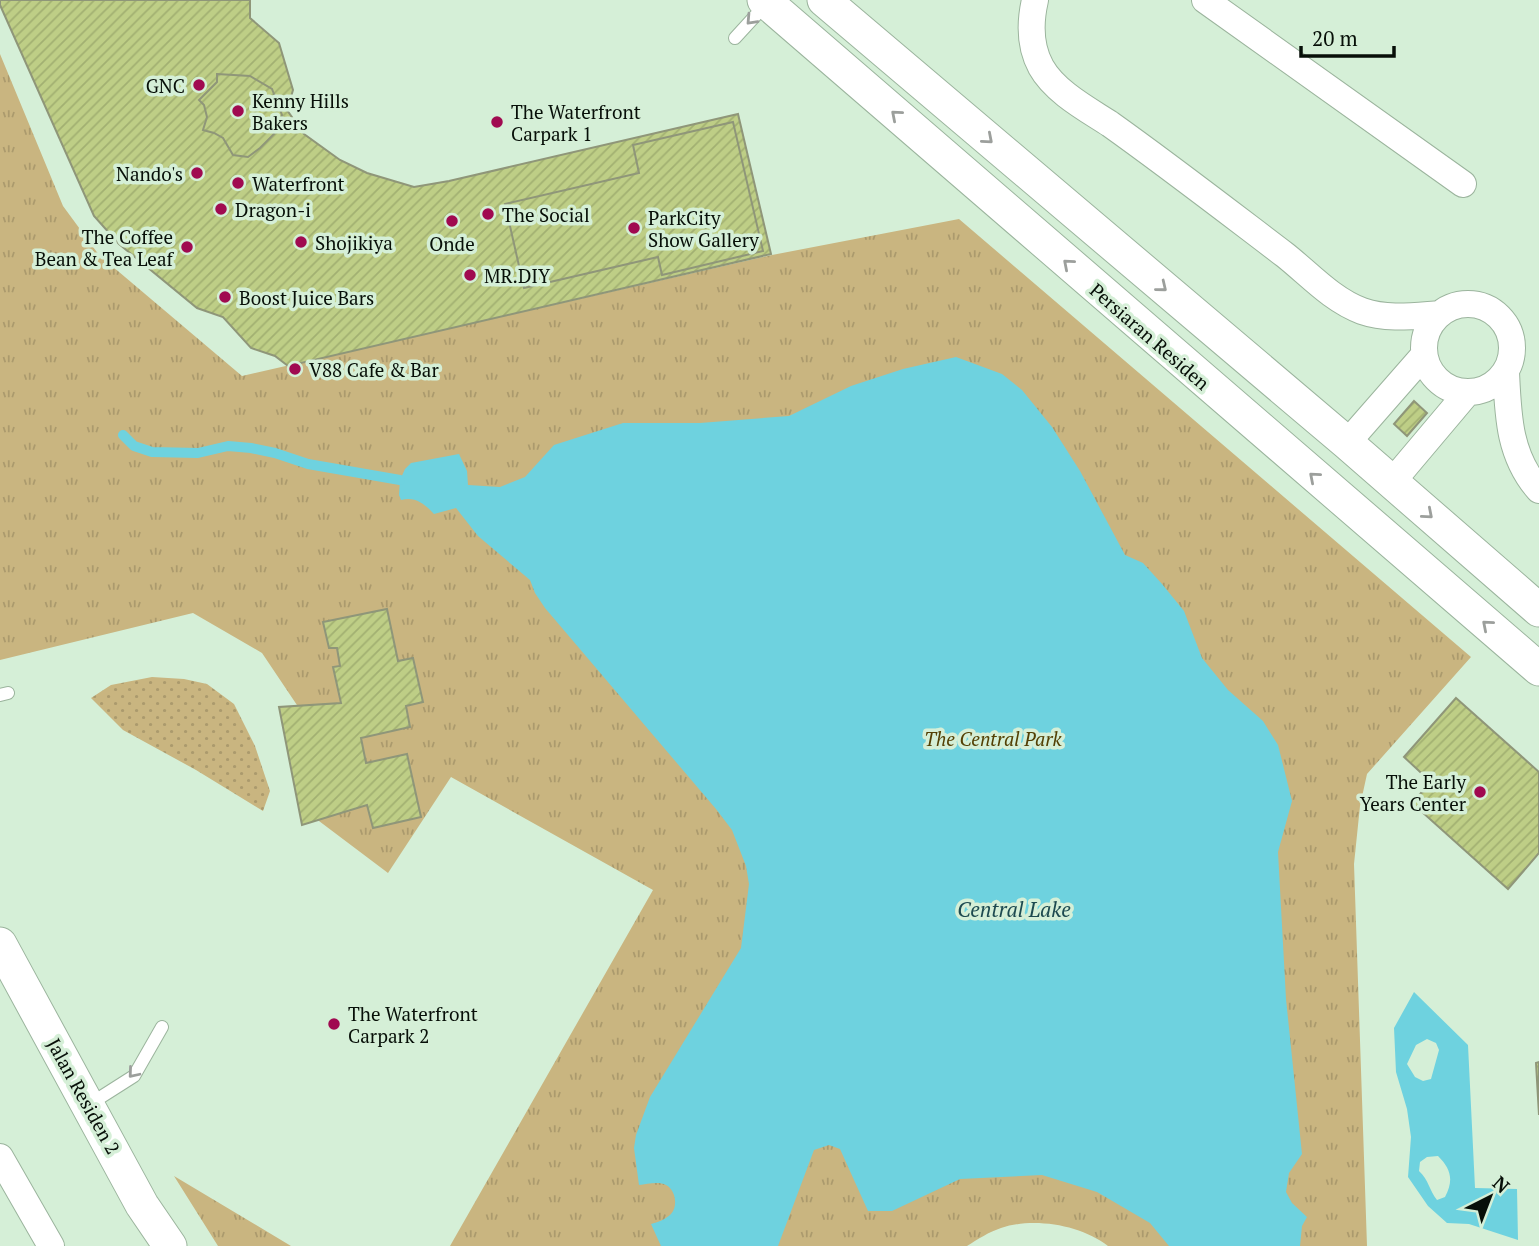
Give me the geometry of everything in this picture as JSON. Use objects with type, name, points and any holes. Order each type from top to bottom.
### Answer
[{"type":"street","points":[[824,0],[1347,443],[1539,610]]},
{"type":"street","points":[[1035,0],[1032,14],[1033,46],[1041,69],[1060,89],[1169,166],[1292,260],[1332,295],[1360,310],[1390,318],[1440,314]]},
{"type":"street","points":[[1205,0],[1463,184]]},
{"type":"street","name":"Persiaran Residen","points":[[767,1],[1539,669]]},
{"type":"street","points":[[1466,304],[1479,305],[1503,320],[1513,345],[1512,359],[1497,383],[1483,391],[1467,393],[1452,390],[1439,382],[1429,370],[1424,355],[1430,325],[1440,314],[1452,307],[1466,304]]},
{"type":"street","points":[[1347,443],[1424,355]]},
{"type":"street","points":[[1506,372],[1510,425],[1518,462],[1539,490]]},
{"type":"street","points":[[1392,482],[1467,393]]},
{"type":"street","name":"Jalan Residen 2","points":[[0,944],[142,1205],[170,1246]]},
{"type":"street","points":[[0,1157],[51,1246]]},
{"type":"lane","points":[[734,38],[767,1]]},
{"type":"lane","points":[[89,1105],[134,1076],[162,1027]]},
{"type":"green space","name":"The Central Park","points":[[0,54],[63,206],[99,255],[242,376],[772,255],[959,219],[1471,657],[1367,774],[1360,806],[1354,864],[1367,1246],[1108,1246],[1071,1228],[1028,1223],[997,1230],[967,1246],[450,1246],[653,890],[451,777],[388,873],[315,818],[307,720],[262,653],[193,613],[0,660]]},
{"type":"green space","points":[[152,677],[207,684],[234,704],[255,746],[270,791],[263,811],[123,730],[91,698],[111,685]]},
{"type":"green space","points":[[174,1176],[291,1246],[218,1246]]},
{"type":"water","name":"Central Lake","points":[[956,357],[1002,374],[1022,390],[1052,427],[1080,471],[1125,555],[1143,563],[1184,611],[1202,658],[1228,690],[1263,721],[1278,745],[1292,801],[1278,852],[1286,999],[1302,1154],[1289,1173],[1286,1192],[1292,1203],[1307,1217],[1302,1226],[1300,1246],[1169,1246],[1150,1223],[1097,1192],[1042,1175],[960,1179],[892,1211],[868,1211],[840,1149],[829,1145],[814,1150],[778,1246],[661,1246],[651,1224],[671,1214],[675,1199],[669,1187],[663,1184],[639,1185],[634,1148],[636,1135],[650,1097],[741,948],[749,884],[746,866],[732,830],[545,608],[530,580],[478,536],[456,508],[434,514],[419,502],[401,500],[400,480],[411,463],[459,454],[467,471],[468,485],[500,487],[525,477],[554,445],[623,423],[700,423],[789,416],[851,386],[903,369]]},
{"type":"water","points":[[1414,992],[1468,1045],[1475,1188],[1517,1189],[1518,1240],[1469,1224],[1447,1223],[1428,1206],[1408,1177],[1411,1137],[1407,1109],[1396,1072],[1394,1028]],"holes":[[[1427,1039],[1436,1043],[1439,1050],[1431,1079],[1423,1081],[1415,1077],[1407,1064],[1416,1045]],[[1438,1156],[1448,1170],[1450,1185],[1445,1197],[1437,1200],[1419,1171],[1420,1162],[1427,1157]]]},
{"type":"building","name":"Waterfront","points":[[0,0],[250,0],[250,18],[279,43],[293,90],[287,110],[304,134],[340,160],[367,173],[414,187],[738,114],[771,254],[288,366],[275,356],[251,348],[223,317],[197,308],[119,244],[94,216]]},
{"type":"building","points":[[217,74],[250,76],[272,89],[282,115],[274,134],[248,157],[233,155],[223,138],[203,130],[207,117],[204,105],[199,100],[217,82]]},
{"type":"building","name":"ParkCity Show Gallery","points":[[733,122],[763,251],[662,275],[658,257],[524,288],[505,204],[639,173],[633,145]]},
{"type":"building","points":[[1414,401],[1427,413],[1407,436],[1394,424]]},
{"type":"building","points":[[387,609],[398,661],[413,658],[423,702],[406,706],[410,727],[361,738],[366,763],[407,754],[421,817],[373,828],[367,805],[302,825],[279,707],[341,703],[333,667],[340,666],[337,648],[329,648],[323,622]]},
{"type":"building","name":"The Early Years Center","points":[[1456,698],[1539,772],[1539,853],[1508,889],[1412,803],[1431,782],[1404,757]]},
{"type":"building","points":[[1539,1062],[1539,1115],[1536,1063]]},
{"type":"waterway","points":[[123,435],[134,446],[152,452],[198,453],[228,446],[251,448],[308,464],[400,480]]},
{"type":"place","name":"GNC","points":[[199,85]]},
{"type":"place","name":"Kenny Hills Bakers","points":[[238,111]]},
{"type":"place","name":"The Waterfront Carpark 1","points":[[497,122]]},
{"type":"place","name":"Nando's","points":[[197,173]]},
{"type":"place","name":"Waterfront","points":[[238,183]]},
{"type":"place","name":"Dragon-i","points":[[221,209]]},
{"type":"place","name":"The Social","points":[[488,214]]},
{"type":"place","name":"Onde","points":[[452,221]]},
{"type":"place","name":"ParkCity Show Gallery","points":[[634,228]]},
{"type":"place","name":"Shojikiya","points":[[301,242]]},
{"type":"place","name":"The Coffee Bean & Tea Leaf","points":[[187,247]]},
{"type":"place","name":"MR.DIY","points":[[470,275]]},
{"type":"place","name":"Boost Juice Bars","points":[[225,297]]},
{"type":"place","name":"V88 Cafe & Bar","points":[[295,369]]},
{"type":"place","name":"The Early Years Center","points":[[1480,792]]},
{"type":"place","name":"The Waterfront Carpark 2","points":[[334,1024]]}]
